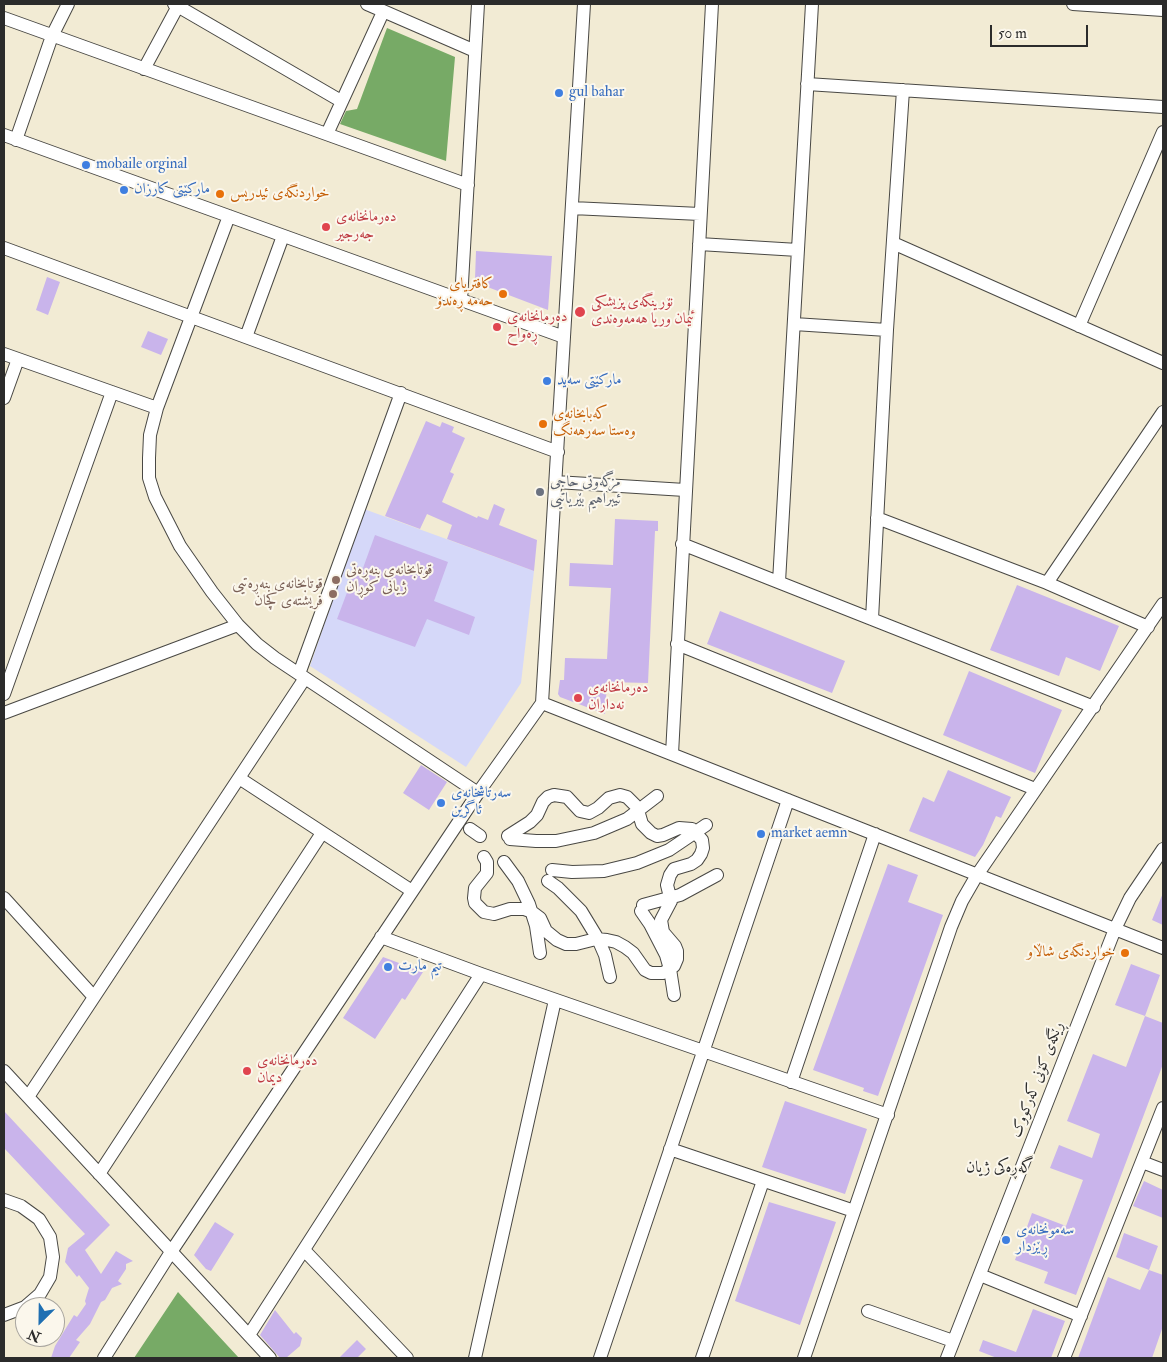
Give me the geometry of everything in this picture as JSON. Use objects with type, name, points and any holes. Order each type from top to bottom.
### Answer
[{"type":"street","points":[[16,140],[52,36],[68,4]]},
{"type":"street","points":[[367,4],[476,51]]},
{"type":"street","points":[[461,300],[478,4]]},
{"type":"street","points":[[104,1358],[381,937],[478,793],[542,703],[584,4]]},
{"type":"street","points":[[672,754],[712,4]]},
{"type":"street","points":[[779,582],[812,4]]},
{"type":"street","points":[[1073,4],[1163,10]]},
{"type":"street","points":[[144,69],[176,5],[341,102]]},
{"type":"street","points":[[327,134],[383,12]]},
{"type":"street","points":[[4,18],[468,185]]},
{"type":"street","points":[[807,84],[1163,107]]},
{"type":"street","points":[[872,618],[887,330],[904,90]]},
{"type":"street","points":[[4,135],[564,337]]},
{"type":"street","points":[[1079,326],[1162,140]]},
{"type":"street","points":[[572,208],[700,214]]},
{"type":"street","points":[[229,216],[157,408],[150,435],[149,458],[149,478],[155,497],[180,546],[238,625],[275,658],[478,793]]},
{"type":"street","points":[[246,337],[283,236]]},
{"type":"street","points":[[893,243],[1163,363]]},
{"type":"street","points":[[699,244],[798,250]]},
{"type":"street","points":[[4,248],[558,452]]},
{"type":"street","points":[[794,324],[887,330]]},
{"type":"street","points":[[4,354],[157,408]]},
{"type":"street","points":[[4,398],[18,359]]},
{"type":"street","points":[[4,694],[112,392]]},
{"type":"street","points":[[28,1097],[239,778],[302,676],[401,393]]},
{"type":"street","points":[[1047,583],[1163,412]]},
{"type":"street","points":[[556,482],[685,490]]},
{"type":"street","points":[[877,518],[1047,583],[1148,627]]},
{"type":"street","points":[[682,544],[1094,707]]},
{"type":"street","points":[[804,1358],[956,914],[977,875],[1163,604]]},
{"type":"street","points":[[4,713],[238,625]]},
{"type":"street","points":[[677,644],[1036,789]]},
{"type":"street","points":[[542,703],[1163,948]]},
{"type":"street","points":[[239,778],[412,891]]},
{"type":"street","points":[[657,796],[639,810],[612,826],[573,838],[536,841],[509,837],[530,822],[537,814],[543,802],[548,797],[554,795],[567,797],[580,811],[584,812],[594,811],[609,798],[620,795],[627,797],[632,800],[639,810],[642,824],[651,833],[663,835],[685,828],[701,829]]},
{"type":"street","points":[[600,1358],[788,800]]},
{"type":"street","points":[[610,977],[605,955],[598,939],[581,911],[558,888],[550,875],[604,871],[623,867],[655,857],[701,829]]},
{"type":"street","points":[[484,857],[487,862],[487,873],[475,888],[474,894],[475,903],[484,912],[494,914],[516,908],[532,912],[540,918],[546,931],[557,940],[566,944],[576,944],[598,939],[616,942],[626,947],[645,970],[651,973],[663,973],[670,969],[677,959],[675,946],[663,932],[661,920],[671,903],[667,886],[674,869],[691,864],[701,854],[703,848],[701,829]]},
{"type":"street","points":[[99,1174],[322,832]]},
{"type":"street","points":[[791,1082],[876,834]]},
{"type":"street","name":"ڕێگەی کۆنی کەرکووک","points":[[947,1358],[1115,929],[1130,898],[1163,850]]},
{"type":"street","points":[[504,862],[518,881],[532,912],[539,940],[540,953]]},
{"type":"street","points":[[674,995],[670,969],[658,939],[642,908],[691,890],[717,875]]},
{"type":"street","points":[[4,898],[94,997]]},
{"type":"street","points":[[381,937],[555,1000],[888,1115]]},
{"type":"street","points":[[249,1335],[481,974]]},
{"type":"street","points":[[475,1358],[555,1000]]},
{"type":"street","points":[[4,1071],[270,1358]]},
{"type":"street","points":[[1064,1358],[1163,1108]]},
{"type":"street","points":[[670,1149],[854,1211]]},
{"type":"street","points":[[1142,1162],[1163,1170]]},
{"type":"street","points":[[702,1358],[763,1181]]},
{"type":"street","points":[[4,1200],[21,1206],[39,1220],[50,1237],[54,1257],[50,1277],[40,1294],[25,1307],[4,1315]]},
{"type":"street","points":[[304,1250],[407,1358]]},
{"type":"street","points":[[980,1275],[1081,1316]]},
{"type":"street","points":[[868,1311],[953,1341]]},
{"type":"shaded area","points":[[364,509],[534,571],[521,683],[466,767],[310,666]]},
{"type":"green space","points":[[387,28],[455,57],[446,161],[340,124],[346,111],[357,109]]},
{"type":"green space","points":[[178,1292],[239,1358],[134,1358]]},
{"type":"building","points":[[476,251],[552,256],[548,310],[477,283],[475,279]]},
{"type":"building","points":[[47,277],[60,282],[48,315],[36,310]]},
{"type":"building","points":[[148,331],[168,339],[161,355],[141,347]]},
{"type":"building","points":[[426,421],[440,427],[442,422],[454,427],[452,432],[465,438],[450,472],[454,474],[442,502],[477,518],[478,516],[488,520],[494,504],[505,509],[499,525],[537,540],[534,571],[447,539],[452,525],[427,514],[420,529],[385,516]]},
{"type":"building","points":[[615,519],[658,521],[658,531],[655,531],[648,683],[607,682],[605,714],[560,697],[558,694],[560,680],[564,680],[565,658],[607,659],[611,588],[569,586],[570,563],[613,565]]},
{"type":"building","points":[[375,535],[448,562],[434,601],[475,617],[469,635],[427,619],[415,647],[337,619],[357,566],[363,568]]},
{"type":"building","points":[[1017,585],[1119,626],[1100,671],[1066,657],[1059,676],[990,650]]},
{"type":"building","points":[[720,611],[845,661],[832,693],[707,644]]},
{"type":"building","points":[[969,671],[1062,710],[1035,773],[943,735]]},
{"type":"building","points":[[421,765],[447,782],[429,810],[403,793]]},
{"type":"building","points":[[948,770],[1011,797],[1001,818],[996,816],[983,845],[975,857],[909,831],[923,797],[934,802]]},
{"type":"building","points":[[888,864],[918,875],[908,902],[943,915],[878,1096],[863,1091],[864,1088],[813,1070]]},
{"type":"building","points":[[1163,893],[1163,925],[1152,920]]},
{"type":"building","points":[[383,957],[423,972],[405,1000],[402,998],[375,1039],[343,1018]]},
{"type":"building","points":[[1131,964],[1160,975],[1145,1016],[1115,1005]]},
{"type":"building","points":[[1145,1016],[1163,1023],[1163,1064],[1076,1295],[1044,1283],[1048,1272],[1015,1260],[1032,1213],[1066,1226],[1083,1180],[1050,1168],[1059,1145],[1092,1158],[1100,1134],[1067,1121],[1093,1054],[1126,1067]]},
{"type":"building","points":[[785,1101],[867,1129],[845,1194],[762,1167]]},
{"type":"building","points":[[4,1111],[110,1225],[85,1250],[101,1274],[116,1251],[133,1261],[126,1264],[126,1269],[118,1281],[122,1284],[112,1288],[105,1300],[101,1302],[90,1324],[76,1340],[80,1342],[69,1358],[51,1358],[55,1347],[65,1347],[65,1330],[74,1315],[77,1317],[86,1304],[85,1301],[89,1288],[65,1262],[68,1248],[85,1234],[4,1148]]},
{"type":"building","points":[[1144,1181],[1163,1190],[1163,1218],[1133,1206]]},
{"type":"building","points":[[769,1202],[836,1222],[800,1325],[735,1301]]},
{"type":"building","points":[[215,1222],[234,1234],[211,1271],[206,1269],[194,1255]]},
{"type":"building","points":[[1124,1233],[1158,1246],[1149,1270],[1116,1257]]},
{"type":"building","points":[[1149,1270],[1163,1275],[1163,1326],[1152,1358],[1078,1358],[1108,1277],[1140,1290]]},
{"type":"building","points":[[1033,1309],[1065,1321],[1051,1358],[997,1358],[979,1351],[983,1340],[1016,1352]]},
{"type":"building","points":[[275,1310],[294,1334],[296,1332],[302,1338],[300,1346],[286,1358],[280,1358],[260,1335]]},
{"type":"building","points":[[357,1340],[366,1349],[357,1358],[339,1358]]},
{"type":"place","name":"gul bahar","points":[[559,93]]},
{"type":"place","name":"mobaile orginal","points":[[86,165]]},
{"type":"place","name":"مارکێتی کارزان","points":[[124,190]]},
{"type":"place","name":"خواردنگەی ئیدریس","points":[[220,194]]},
{"type":"place","name":"دەرمانخانەی جەرجیر","points":[[326,227]]},
{"type":"place","name":"کافتریای حەمە ڕەندۆ","points":[[503,294]]},
{"type":"place","name":"نۆرینگەی پزیشکی ئیمان وریا هەمەوەندی","points":[[580,312]]},
{"type":"place","name":"دەرمانخانەی ڕەواح","points":[[497,327]]},
{"type":"place","name":"مارکێتی سەید","points":[[547,381]]},
{"type":"place","name":"کەبابخانەی وەستا سەرهەنگ","points":[[543,424]]},
{"type":"place","name":"مزگەوتی حاجی ئیبراهیم بێریاتیی","points":[[540,492]]},
{"type":"place","name":"قوتابخانەی بنەڕەتی ژیانی کوڕان","points":[[336,580]]},
{"type":"place","name":"قوتابخانەی بنەڕەتیی فریشتەی کچان","points":[[333,594]]},
{"type":"place","name":"دەرمانخانەی نەداران","points":[[578,698]]},
{"type":"place","name":"سەرتاشخانەی ئاگرین","points":[[441,803]]},
{"type":"place","name":"market aemn","points":[[761,834]]},
{"type":"place","name":"خواردنگەی شاڵاو","points":[[1125,953]]},
{"type":"place","name":"تیم مارت","points":[[388,967]]},
{"type":"place","name":"دەرمانخانەی دیمان","points":[[247,1071]]},
{"type":"place","name":"سەمونخانەی ڕێزدار","points":[[1006,1240]]},
{"type":"district","name":"گەڕەکی ژیان","points":[[1000,1169]]}]
